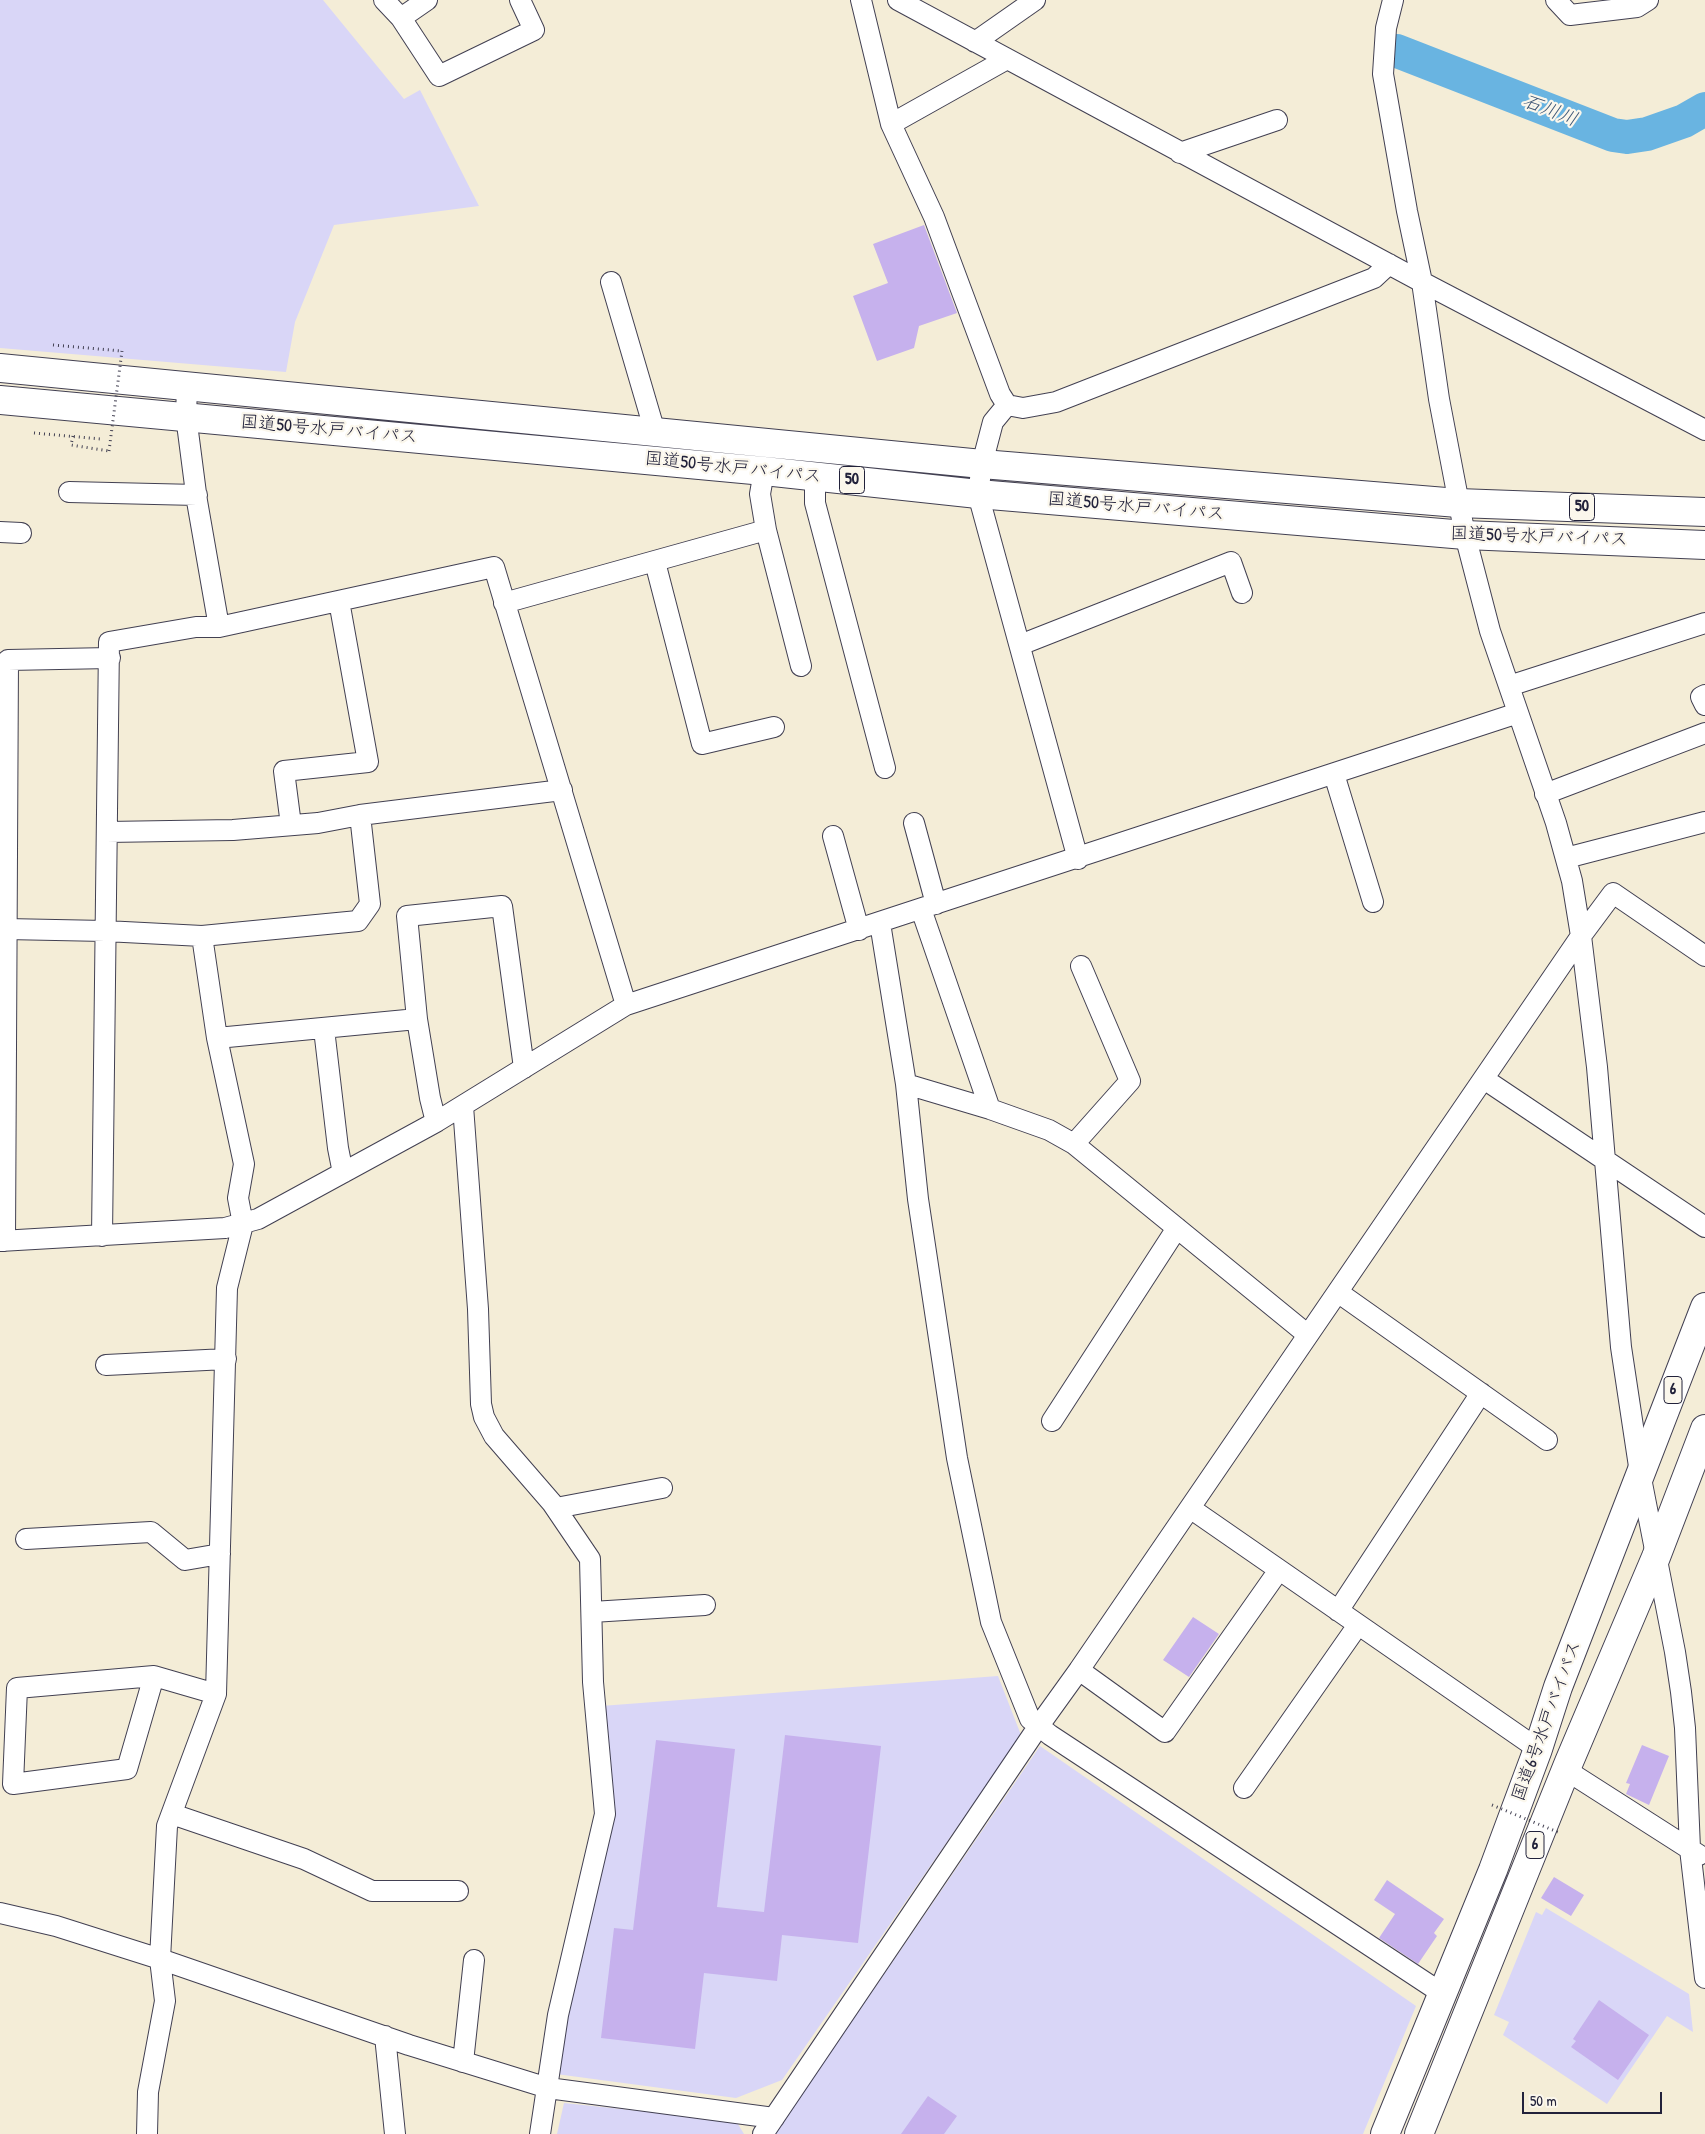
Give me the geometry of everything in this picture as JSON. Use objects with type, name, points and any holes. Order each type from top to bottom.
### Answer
[{"type":"highway","name":"国道50号水戸バイパス","points":[[0,368],[982,464],[1458,503],[1705,512]]},
{"type":"highway","name":"国道50号水戸バイパス","points":[[0,400],[764,471],[978,494],[1465,535],[1705,545]]},
{"type":"highway","name":"国道6号水戸バイパス","points":[[1385,2134],[1493,1870],[1538,1749],[1558,1687],[1705,1308]]},
{"type":"highway","name":"国道6号水戸バイパス","points":[[1419,2134],[1566,1770],[1656,1557],[1705,1429]]},
{"type":"street","points":[[384,0],[401,18],[439,76],[534,30],[520,0]]},
{"type":"street","points":[[401,18],[427,0]]},
{"type":"street","points":[[861,0],[891,124],[934,217],[1000,394],[1007,405],[1023,408],[1056,402],[1374,278],[1389,264]]},
{"type":"street","points":[[898,0],[1422,282],[1705,430]]},
{"type":"street","points":[[975,42],[1035,0]]},
{"type":"street","points":[[1393,0],[1386,28],[1383,74],[1396,155],[1422,282],[1439,399],[1458,503],[1490,631],[1566,858],[1572,881],[1581,936],[1597,1067],[1621,1347],[1640,1472],[1681,1692],[1698,1854],[1705,1978]]},
{"type":"street","points":[[1556,0],[1570,15],[1637,7],[1648,0]]},
{"type":"street","points":[[891,124],[1008,59]]},
{"type":"street","points":[[1180,153],[1277,120]]},
{"type":"street","points":[[611,282],[655,432]]},
{"type":"street","points":[[188,387],[186,416],[219,628]]},
{"type":"street","points":[[1007,405],[993,422],[982,464],[978,494],[1078,859]]},
{"type":"street","points":[[764,471],[760,494],[766,530],[801,666]]},
{"type":"street","points":[[815,476],[815,503],[885,768]]},
{"type":"street","points":[[69,492],[197,495]]},
{"type":"street","points":[[504,603],[766,530]]},
{"type":"street","points":[[0,532],[21,533]]},
{"type":"street","points":[[655,562],[702,744],[774,728]]},
{"type":"street","points":[[1020,645],[1232,562],[1242,593]]},
{"type":"street","points":[[102,1236],[109,642],[196,627],[219,628],[494,567],[626,1005]]},
{"type":"street","points":[[291,825],[284,771],[368,762],[339,601]]},
{"type":"street","points":[[1509,686],[1705,623]]},
{"type":"street","points":[[110,658],[8,660],[4,685],[6,929],[3,1031],[3,1241],[224,1228],[258,1219],[436,1122],[626,1005],[1078,859],[1518,713]]},
{"type":"street","points":[[1705,695],[1701,697],[1705,705]]},
{"type":"street","points":[[1545,794],[1705,733]]},
{"type":"street","points":[[1334,774],[1373,902]]},
{"type":"street","points":[[107,832],[233,830],[291,825],[562,790]]},
{"type":"street","points":[[6,929],[105,931],[202,936],[358,921],[370,904],[360,815]]},
{"type":"street","points":[[1566,858],[1705,822]]},
{"type":"street","points":[[914,823],[928,906],[990,1109]]},
{"type":"street","points":[[833,836],[859,930]]},
{"type":"street","points":[[0,1913],[56,1926],[160,1959],[463,2062],[548,2088],[652,2102],[769,2126],[1038,1727],[1080,1670],[1308,1335],[1339,1294],[1581,936],[1613,892],[1705,956]]},
{"type":"street","points":[[436,1122],[430,1098],[417,1018],[407,916],[502,906],[524,1068]]},
{"type":"street","points":[[880,923],[906,1084],[918,1199],[957,1458],[991,1622],[1030,1719],[1038,1727],[1443,1994]]},
{"type":"street","points":[[147,2134],[148,2092],[165,2001],[160,1959],[167,1826],[216,1694],[227,1288],[243,1224],[238,1198],[244,1164],[217,1038],[202,936]]},
{"type":"street","points":[[1074,1144],[1130,1081],[1081,966]]},
{"type":"street","points":[[217,1038],[324,1029],[417,1018]]},
{"type":"street","points":[[324,1029],[338,1148],[343,1173]]},
{"type":"street","points":[[1484,1079],[1705,1227]]},
{"type":"street","points":[[906,1084],[990,1109],[1049,1130],[1074,1144],[1308,1335]]},
{"type":"street","points":[[463,1106],[478,1309],[481,1404],[484,1417],[494,1436],[556,1508],[590,1559],[593,1682],[605,1814],[558,2016],[540,2134]]},
{"type":"street","points":[[1052,1421],[1177,1228]]},
{"type":"street","points":[[1339,1294],[1547,1440]]},
{"type":"street","points":[[106,1365],[226,1359]]},
{"type":"street","points":[[1338,1611],[1481,1393]]},
{"type":"street","points":[[556,1508],[662,1488]]},
{"type":"street","points":[[1190,1508],[1538,1749]]},
{"type":"street","points":[[26,1539],[151,1532],[185,1560],[220,1554]]},
{"type":"street","points":[[1080,1670],[1165,1732],[1279,1570]]},
{"type":"street","points":[[592,1612],[705,1605]]},
{"type":"street","points":[[1244,1788],[1358,1625]]},
{"type":"street","points":[[154,1676],[127,1769],[14,1784],[17,1688],[154,1676],[216,1694]]},
{"type":"street","points":[[1566,1770],[1698,1854]]},
{"type":"street","points":[[172,1814],[304,1859],[372,1891],[458,1891]]},
{"type":"street","points":[[463,2062],[474,1960]]},
{"type":"street","points":[[385,2036],[394,2134]]},
{"type":"path","points":[[53,345],[122,351],[109,451],[71,445],[73,436]]},
{"type":"path","points":[[34,433],[101,439]]},
{"type":"path","points":[[1492,1805],[1560,1833]]},
{"type":"shaded area","points":[[0,0],[323,0],[404,99],[420,90],[479,206],[334,225],[295,322],[286,372],[0,348]]},
{"type":"shaded area","points":[[998,1676],[1021,1735],[782,2080],[736,2098],[556,2074],[572,1988],[613,1810],[601,1706]]},
{"type":"shaded area","points":[[1040,1746],[1416,2006],[1363,2134],[775,2134]]},
{"type":"shaded area","points":[[1546,1908],[1689,1994],[1693,2032],[1667,2016],[1607,2104],[1503,2035],[1509,2022],[1494,2015],[1536,1912],[1542,1915]]},
{"type":"shaded area","points":[[564,2103],[736,2121],[744,2134],[557,2134]]},
{"type":"building","points":[[924,225],[957,313],[919,326],[914,348],[877,361],[853,296],[888,283],[873,244]]},
{"type":"building","points":[[1193,1617],[1219,1634],[1189,1677],[1163,1660]]},
{"type":"building","points":[[785,1735],[881,1746],[858,1943],[782,1935],[777,1981],[704,1973],[695,2049],[601,2038],[614,1928],[633,1930],[656,1740],[735,1749],[717,1907],[764,1912]]},
{"type":"building","points":[[1642,1745],[1669,1756],[1649,1805],[1626,1794],[1630,1784],[1626,1783]]},
{"type":"building","points":[[1554,1877],[1584,1895],[1571,1916],[1541,1898]]},
{"type":"building","points":[[1387,1880],[1444,1919],[1434,1933],[1437,1936],[1418,1964],[1379,1938],[1395,1914],[1374,1900]]},
{"type":"building","points":[[1599,2000],[1649,2035],[1618,2080],[1571,2047],[1576,2041],[1573,2039]]},
{"type":"building","points":[[928,2096],[957,2116],[944,2134],[901,2134]]},
{"type":"waterway","name":"石川川","points":[[1397,51],[1613,135],[1627,137],[1647,134],[1684,121],[1705,109]]}]
